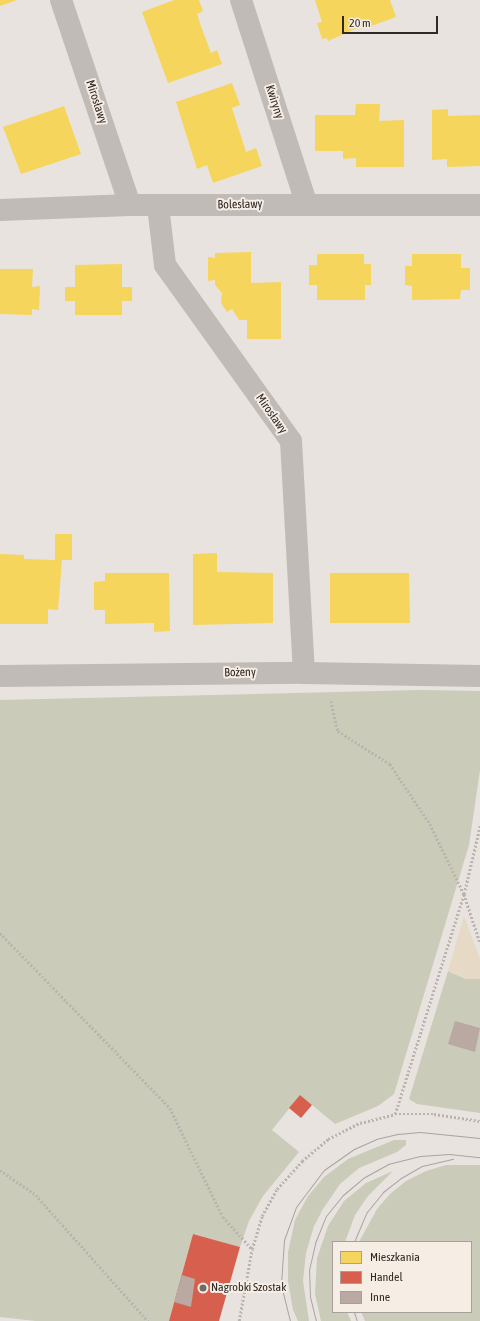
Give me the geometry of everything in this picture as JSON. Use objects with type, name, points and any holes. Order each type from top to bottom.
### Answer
[{"type":"street","name":"Mirosławy","points":[[61,0],[130,205]]},
{"type":"street","name":"Kwiryny","points":[[241,0],[306,203]]},
{"type":"street","name":"Bolesławy","points":[[0,210],[130,205],[158,206],[306,203],[480,205]]},
{"type":"street","name":"Mirosławy","points":[[158,206],[165,265],[291,442],[304,673]]},
{"type":"street","name":"Bożeny","points":[[0,676],[304,673],[480,676]]},
{"type":"path","points":[[331,699],[338,731],[390,764],[430,824],[464,894],[480,942]]},
{"type":"path","points":[[396,1114],[464,894],[480,826]]},
{"type":"path","points":[[0,933],[170,1108],[223,1217],[252,1249]]},
{"type":"path","points":[[239,1321],[252,1249],[262,1216],[277,1190],[302,1161],[328,1139],[360,1123],[396,1114],[434,1114],[480,1120]]},
{"type":"path","points":[[0,1170],[36,1194],[148,1321]]},
{"type":"green space","points":[[420,690],[480,691],[480,770],[469,845],[394,1094],[378,1106],[335,1124],[300,1095],[272,1130],[299,1152],[263,1196],[249,1221],[240,1247],[193,1234],[169,1321],[36,1321],[0,1317],[0,700]]},
{"type":"green space","points":[[448,971],[466,979],[480,979],[480,1113],[417,1104],[409,1099]]},
{"type":"green space","points":[[394,1140],[406,1140],[406,1145],[397,1152],[359,1168],[340,1184],[323,1209],[314,1226],[306,1253],[303,1281],[309,1321],[298,1321],[293,1310],[288,1281],[288,1252],[295,1220],[308,1196],[324,1177],[348,1159]]},
{"type":"green space","points":[[446,1165],[480,1165],[480,1321],[365,1321],[361,1313],[472,1313],[472,1241],[360,1241],[377,1209],[390,1194],[406,1181],[426,1171]]},
{"type":"green space","points":[[393,1171],[368,1196],[355,1215],[345,1241],[332,1241],[332,1313],[347,1313],[351,1321],[321,1321],[315,1294],[317,1258],[328,1226],[344,1201],[366,1183]]},
{"type":"sand","points":[[464,916],[480,959],[480,979],[466,979],[448,971]]},
{"type":"building: Mieszkania","points":[[0,0],[17,0],[0,6]]},
{"type":"building: Mieszkania","points":[[174,0],[199,0],[203,11],[197,14],[202,29],[211,53],[217,50],[222,64],[168,83],[142,12]]},
{"type":"building: Mieszkania","points":[[315,0],[390,0],[396,17],[363,29],[362,26],[328,41],[327,38],[322,39],[317,23],[322,22]]},
{"type":"building: Mieszkania","points":[[232,83],[240,105],[232,108],[246,152],[256,148],[262,166],[213,183],[207,165],[197,169],[176,102]]},
{"type":"building: Mieszkania","points":[[356,104],[380,104],[379,121],[404,120],[404,167],[356,167],[356,158],[343,159],[343,151],[315,151],[315,115],[355,115]]},
{"type":"building: Mieszkania","points":[[64,106],[81,154],[21,174],[3,127]]},
{"type":"building: Mieszkania","points":[[448,109],[448,116],[480,115],[480,166],[447,167],[447,159],[432,160],[432,110]]},
{"type":"building: Mieszkania","points":[[251,252],[251,283],[281,282],[281,339],[247,339],[247,320],[239,320],[232,309],[227,312],[221,303],[222,293],[215,285],[215,280],[208,281],[208,257],[215,258],[215,253]]},
{"type":"building: Mieszkania","points":[[317,254],[364,254],[364,264],[371,264],[371,285],[365,285],[365,300],[317,300],[317,285],[309,285],[309,265],[317,265]]},
{"type":"building: Mieszkania","points":[[412,254],[461,254],[461,268],[470,268],[470,290],[461,290],[460,299],[412,300],[412,286],[405,285],[405,266],[412,266]]},
{"type":"building: Mieszkania","points":[[122,264],[122,287],[132,287],[132,301],[122,301],[122,315],[75,315],[75,301],[65,301],[65,287],[75,287],[75,265]]},
{"type":"building: Mieszkania","points":[[0,269],[33,269],[32,287],[40,286],[39,310],[32,309],[32,315],[0,314]]},
{"type":"building: Mieszkania","points":[[55,534],[72,534],[72,560],[62,560],[58,610],[48,609],[48,624],[0,624],[0,554],[24,555],[24,559],[55,560]]},
{"type":"building: Mieszkania","points":[[217,553],[217,572],[273,573],[273,623],[193,625],[193,554]]},
{"type":"building: Mieszkania","points":[[105,573],[169,573],[170,631],[154,632],[154,623],[105,624],[105,610],[94,610],[94,582],[105,581]]},
{"type":"building: Mieszkania","points":[[330,573],[409,573],[410,623],[330,623]]},
{"type":"building: Handel","points":[[300,1095],[312,1105],[301,1118],[289,1108]]},
{"type":"building: Handel","name":"Nagrobki Szostak","points":[[193,1234],[240,1247],[219,1321],[169,1321]]},
{"type":"building: Inne","points":[[455,1021],[480,1028],[475,1052],[448,1044]]},
{"type":"building: Inne","points":[[182,1275],[195,1279],[191,1307],[174,1302]]},
{"type":"tram line","points":[[290,1321],[281,1284],[284,1240],[296,1207],[324,1170],[354,1149],[376,1139],[398,1134],[420,1132],[480,1138]]},
{"type":"tram line","points":[[316,1321],[310,1297],[309,1270],[315,1243],[326,1216],[343,1195],[363,1178],[388,1164],[420,1156],[449,1154],[480,1157]]},
{"type":"tram line","points":[[354,1241],[367,1212],[383,1192],[401,1178],[422,1166],[453,1159]]},
{"type":"tram line","points":[[354,1313],[357,1321]]},
{"type":"place","name":"Nagrobki Szostak","points":[[203,1288]]}]
